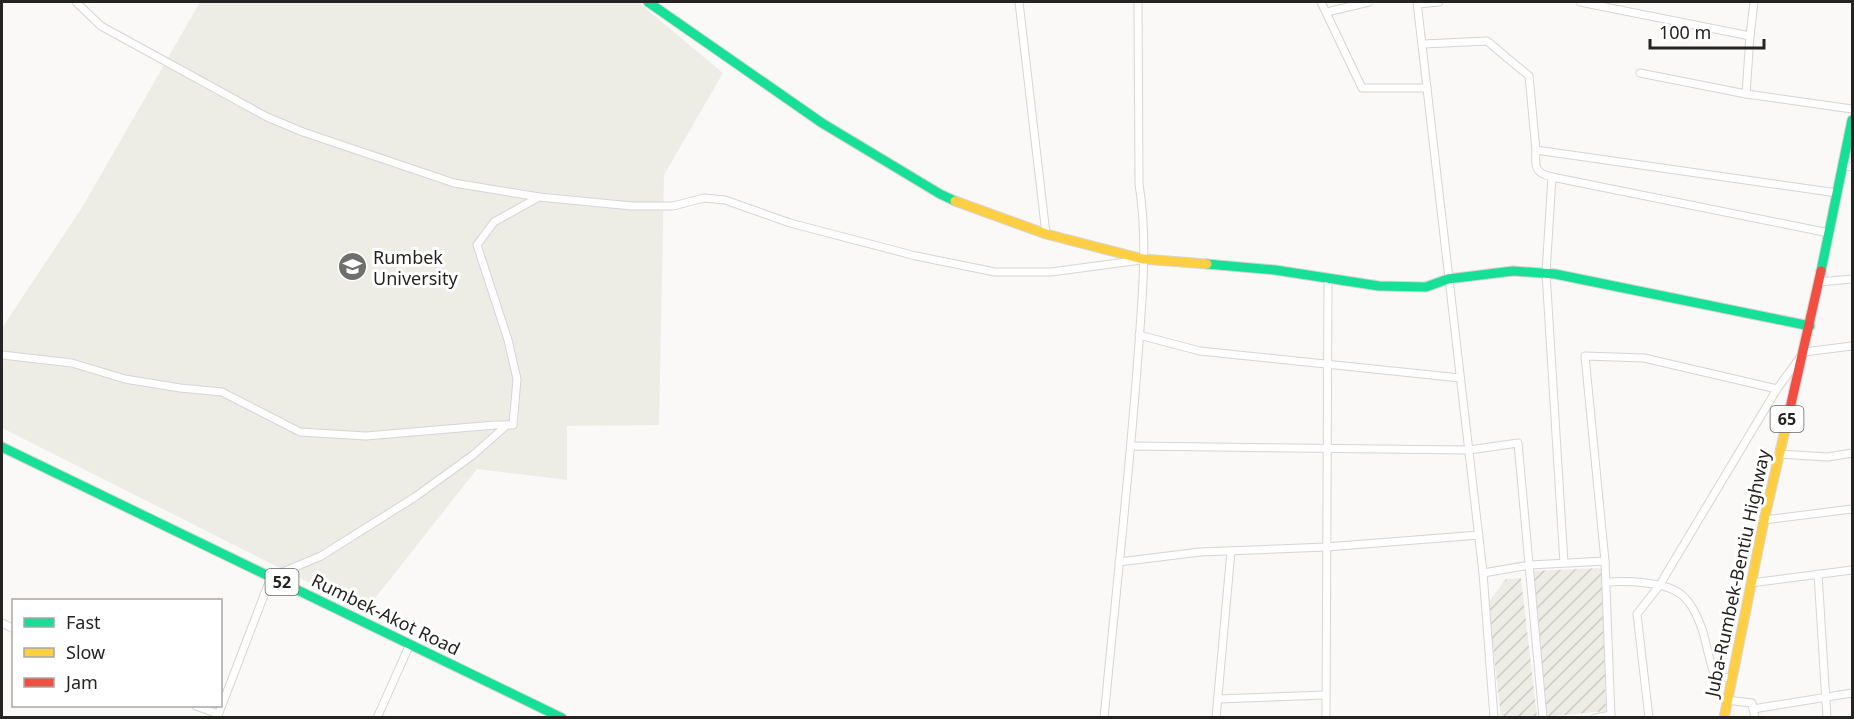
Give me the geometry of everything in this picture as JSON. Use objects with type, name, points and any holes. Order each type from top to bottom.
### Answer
[{"type":"main road","points":[[648,2],[804,111],[940,194],[974,209],[1046,234],[1143,259],[1275,270],[1379,286],[1426,287],[1448,279],[1513,271],[1546,273],[1810,326]]},
{"type":"main road","name":"Juba-Rumbek-Bentiu Highway","points":[[1724,717],[1778,454],[1810,326],[1837,193],[1848,166],[1852,120]]},
{"type":"main road","name":"Rumbek-Akot Road","points":[[2,447],[562,717]]},
{"type":"street","points":[[76,2],[101,26],[276,121],[454,183],[539,197],[632,206],[673,206],[704,198],[725,200],[790,223],[916,256],[995,273],[1051,272],[1143,259]]},
{"type":"street","points":[[1020,2],[1046,234]]},
{"type":"street","points":[[1104,717],[1131,446],[1143,259],[1144,214],[1139,184],[1138,2]]},
{"type":"street","points":[[1321,2],[1362,88],[1427,88]]},
{"type":"street","points":[[1327,12],[1369,2]]},
{"type":"street","points":[[1438,2],[1418,3],[1479,535],[1494,717]]},
{"type":"street","points":[[1580,2],[1615,5],[1750,36]]},
{"type":"street","points":[[1746,94],[1754,2]]},
{"type":"street","points":[[1424,44],[1486,41],[1528,76],[1536,150],[1535,163],[1542,175],[1829,233]]},
{"type":"street","points":[[1640,73],[1746,94],[1852,109]]},
{"type":"street","points":[[1536,150],[1837,193]]},
{"type":"street","points":[[1552,177],[1546,273],[1564,563]]},
{"type":"street","points":[[2,355],[72,363],[125,379],[222,392],[300,432],[366,436],[513,425],[517,379],[508,340],[477,245],[494,222],[539,197]]},
{"type":"street","points":[[1326,717],[1328,278]]},
{"type":"street","points":[[1819,282],[1852,279]]},
{"type":"street","points":[[1139,335],[1200,351],[1460,378]]},
{"type":"street","points":[[1649,717],[1637,614],[1659,586],[1777,389],[1804,352],[1852,346]]},
{"type":"street","points":[[1595,717],[1611,716],[1605,561],[1585,356],[1644,358],[1777,389]]},
{"type":"street","points":[[222,703],[271,577],[321,556],[415,497],[473,455],[507,425]]},
{"type":"street","points":[[1131,446],[1469,450],[1518,443],[1543,717]]},
{"type":"street","points":[[1778,454],[1828,457],[1852,453]]},
{"type":"street","points":[[1764,520],[1852,508]]},
{"type":"street","points":[[1119,562],[1200,552],[1326,547],[1479,535]]},
{"type":"street","points":[[1216,717],[1231,551]]},
{"type":"street","points":[[1483,573],[1530,565],[1605,561]]},
{"type":"street","points":[[1751,583],[1852,570]]},
{"type":"street","points":[[1818,574],[1827,717]]},
{"type":"street","points":[[1606,582],[1626,581],[1659,586],[1675,590],[1684,596],[1702,630],[1714,673],[1718,677],[1731,678]]},
{"type":"street","points":[[376,717],[410,644]]},
{"type":"street","points":[[1753,709],[1852,693]]},
{"type":"street","points":[[1218,699],[1325,695]]},
{"type":"street","points":[[1726,700],[1752,703],[1755,717]]},
{"type":"street","points":[[200,707],[217,716]]},
{"type":"shaded area","name":"Rumbek University","points":[[200,2],[638,2],[723,73],[664,175],[659,425],[567,426],[567,480],[477,469],[365,611],[2,428],[2,328],[83,206]]},
{"type":"shaded area","points":[[1602,568],[1606,711],[1546,717],[1530,571]]},
{"type":"shaded area","points":[[1521,578],[1537,716],[1501,717],[1488,603],[1506,579]]},
{"type":"traffic: fast","points":[[648,2],[822,123],[955,201]]},
{"type":"traffic: fast","points":[[1821,271],[1852,120]]},
{"type":"traffic: fast","points":[[1207,264],[1275,270],[1379,286],[1426,287],[1448,279],[1513,271],[1555,274],[1810,326]]},
{"type":"traffic: fast","points":[[2,447],[562,718]]},
{"type":"traffic: slow","points":[[955,201],[1046,234],[1143,259],[1207,264]]},
{"type":"traffic: slow","points":[[1724,718],[1764,520],[1786,426]]},
{"type":"traffic: jam","points":[[1786,426],[1821,271]]},
{"type":"place","name":"Rumbek University","points":[[352,267]]}]
